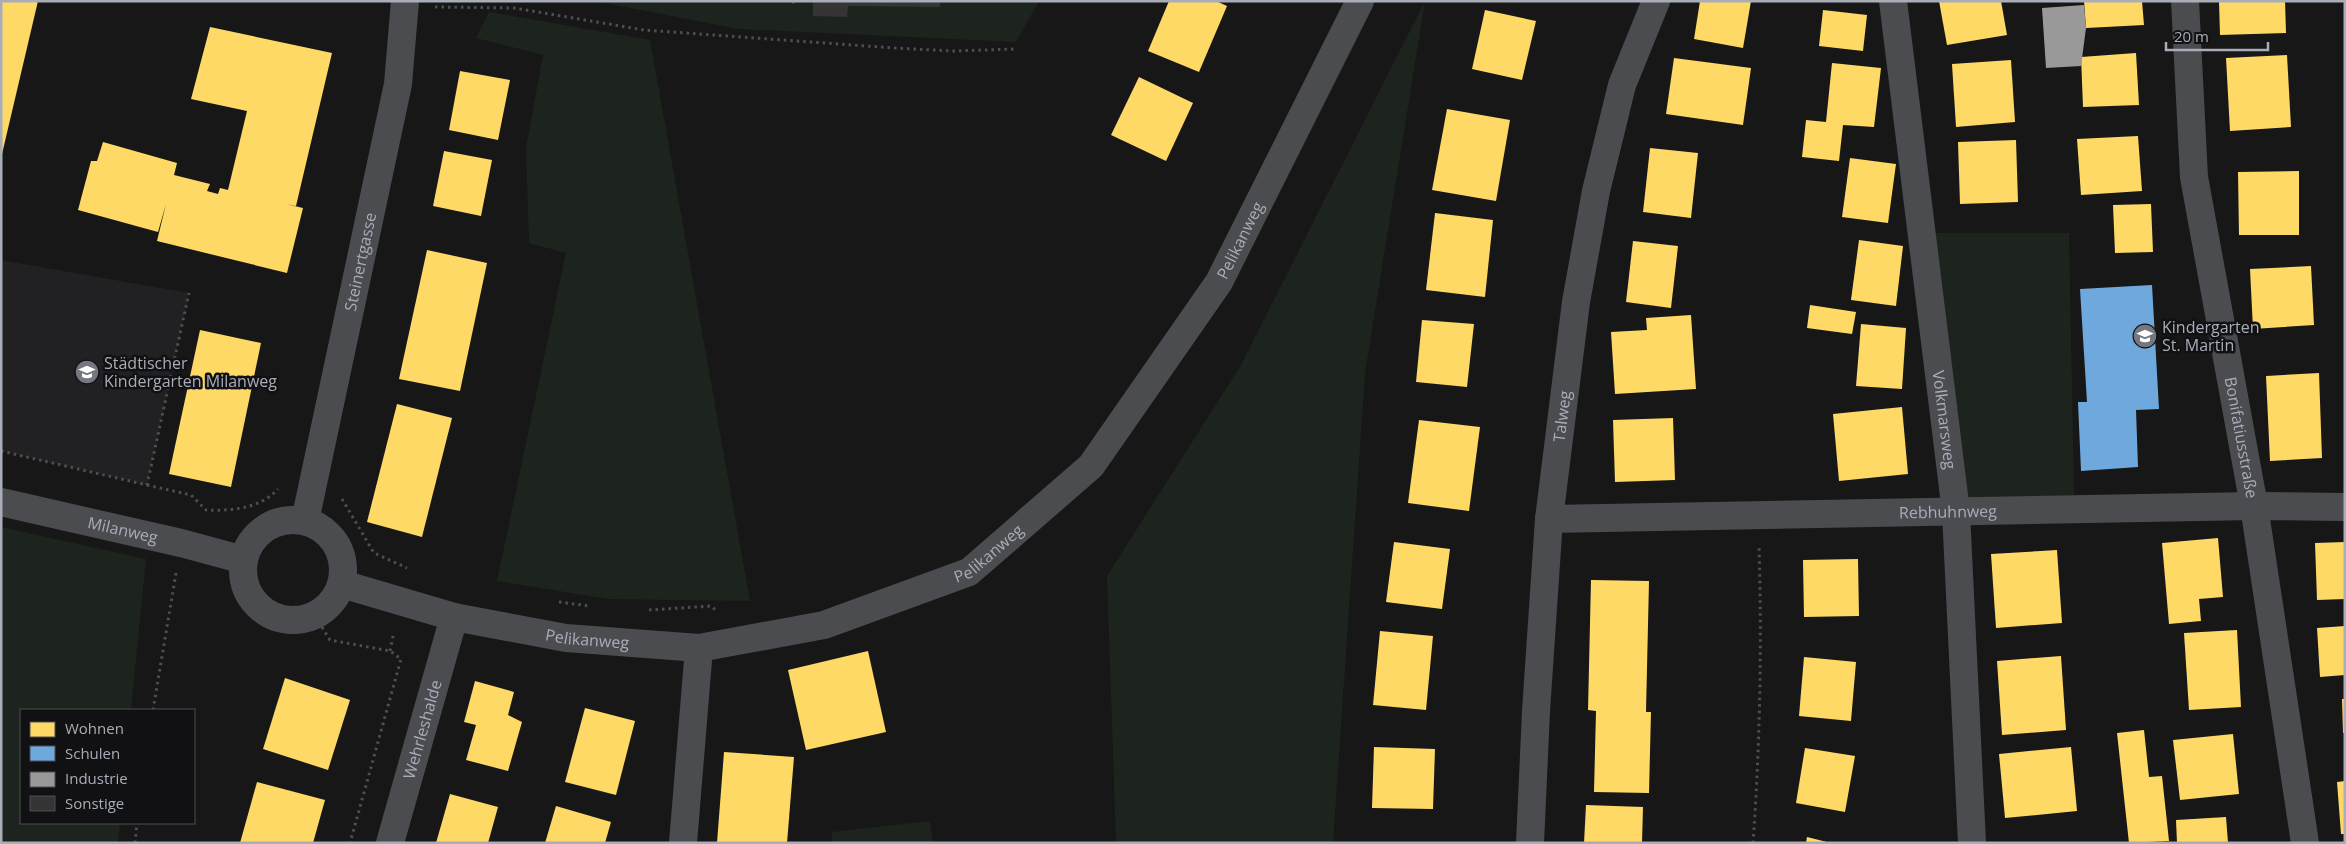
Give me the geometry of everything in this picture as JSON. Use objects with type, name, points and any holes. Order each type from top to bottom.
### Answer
[{"type":"street","name":"Pelikanweg","points":[[342,584],[454,617],[566,638],[699,648],[824,625],[969,572],[1091,466],[1219,282],[1360,1]]},
{"type":"street","name":"Talweg","points":[[1530,843],[1536,711],[1549,519],[1576,302],[1596,191],[1622,85],[1656,1]]},
{"type":"street","name":"Volkmarsweg","points":[[1893,1],[1956,512],[1972,843]]},
{"type":"street","name":"Bonifatiusstraße","points":[[2185,1],[2194,177],[2254,506],[2305,843]]},
{"type":"street","name":"Steinertgasse","points":[[305,521],[398,84],[405,4]]},
{"type":"street","name":"Milanweg","points":[[1,502],[182,543],[244,560]]},
{"type":"street","name":"Rebhuhnweg","points":[[1549,519],[2254,506],[2345,507]]},
{"type":"street","points":[[289,520],[305,521],[320,527],[336,544],[344,567],[342,584],[336,597],[315,616],[299,621],[283,620],[268,614],[256,604],[248,591],[243,576],[244,560],[250,545],[260,532],[273,523],[289,520]]},
{"type":"street","name":"Wehrleshalde","points":[[390,843],[454,617]]},
{"type":"street","points":[[683,843],[699,648]]},
{"type":"street","points":[[664,843],[691,749]]},
{"type":"path","points":[[405,4],[514,8],[644,30],[894,48],[953,51],[1015,49]]},
{"type":"path","points":[[148,485],[190,293]]},
{"type":"path","points":[[1,451],[191,495],[206,510],[230,511],[253,505],[273,495],[284,482],[341,498],[374,553],[409,569]]},
{"type":"path","points":[[1753,843],[1759,762],[1761,645],[1758,516]]},
{"type":"path","points":[[154,709],[182,543]]},
{"type":"path","points":[[555,602],[591,606]]},
{"type":"path","points":[[646,610],[712,606],[748,638]]},
{"type":"path","points":[[315,616],[330,640],[390,651],[402,659],[350,843]]},
{"type":"path","points":[[135,843],[137,824]]},
{"type":"shaded area","points":[[595,1],[1039,1],[1016,42],[738,29]]},
{"type":"shaded area","points":[[1425,1],[1365,373],[1333,843],[1116,843],[1107,576],[1241,365]]},
{"type":"shaded area","points":[[489,12],[650,40],[750,601],[608,599],[497,581],[566,253],[529,243],[526,148],[543,55],[476,38]]},
{"type":"shaded area","points":[[1932,233],[2069,233],[2074,495],[1965,499]]},
{"type":"shaded area","name":"Städtischer Kindergarten Milanweg","points":[[1,260],[189,293],[147,485],[1,451]]},
{"type":"shaded area","points":[[1,527],[146,559],[131,709],[20,709],[20,824],[120,824],[118,843],[1,843]]},
{"type":"shaded area","points":[[930,821],[933,843],[832,843],[832,832]]},
{"type":"building: Wohnen","points":[[1,1],[38,1],[2,154],[1,154]]},
{"type":"building: Wohnen","points":[[1169,1],[1216,1],[1227,6],[1199,72],[1148,51]]},
{"type":"building: Wohnen","points":[[1700,1],[1751,1],[1743,48],[1694,39]]},
{"type":"building: Wohnen","points":[[1939,1],[2001,1],[2007,35],[1947,45]]},
{"type":"building: Wohnen","points":[[2084,1],[2142,1],[2144,25],[2086,28]]},
{"type":"building: Wohnen","points":[[2219,1],[2285,1],[2286,33],[2220,35]]},
{"type":"building: Wohnen","points":[[1485,10],[1536,21],[1522,80],[1472,69]]},
{"type":"building: Wohnen","points":[[1823,10],[1867,15],[1863,51],[1819,46]]},
{"type":"building: Wohnen","points":[[210,27],[332,53],[296,206],[286,204],[303,208],[287,273],[157,241],[166,204],[158,232],[78,210],[91,161],[97,161],[103,142],[177,163],[174,175],[210,184],[207,191],[218,194],[220,188],[228,190],[247,111],[191,99]]},
{"type":"building: Wohnen","points":[[2136,53],[2139,105],[2083,107],[2081,57]]},
{"type":"building: Wohnen","points":[[2287,55],[2291,127],[2230,131],[2226,58]]},
{"type":"building: Wohnen","points":[[1674,58],[1751,68],[1743,125],[1666,114]]},
{"type":"building: Wohnen","points":[[2011,60],[2015,122],[1956,127],[1952,64]]},
{"type":"building: Wohnen","points":[[1832,63],[1881,68],[1874,127],[1843,125],[1839,161],[1802,157],[1806,120],[1826,122]]},
{"type":"building: Wohnen","points":[[460,71],[510,80],[498,140],[449,130]]},
{"type":"building: Wohnen","points":[[1139,77],[1193,103],[1166,161],[1111,135]]},
{"type":"building: Wohnen","points":[[1447,109],[1510,120],[1496,201],[1432,190]]},
{"type":"building: Wohnen","points":[[2138,136],[2142,191],[2081,195],[2077,139]]},
{"type":"building: Wohnen","points":[[2016,140],[2018,202],[1960,204],[1958,142]]},
{"type":"building: Wohnen","points":[[1650,148],[1698,153],[1691,218],[1643,212]]},
{"type":"building: Wohnen","points":[[444,151],[492,160],[481,216],[433,206]]},
{"type":"building: Wohnen","points":[[1850,158],[1896,164],[1888,223],[1842,217]]},
{"type":"building: Wohnen","points":[[2299,171],[2299,235],[2239,235],[2238,172]]},
{"type":"building: Wohnen","points":[[2151,204],[2153,252],[2115,253],[2113,205]]},
{"type":"building: Wohnen","points":[[1435,213],[1493,220],[1485,297],[1426,290]]},
{"type":"building: Wohnen","points":[[1859,240],[1903,246],[1896,306],[1851,300]]},
{"type":"building: Wohnen","points":[[1633,241],[1678,246],[1671,308],[1626,302]]},
{"type":"building: Wohnen","points":[[427,250],[487,263],[460,391],[399,379]]},
{"type":"building: Wohnen","points":[[2311,266],[2314,325],[2253,329],[2250,269]]},
{"type":"building: Wohnen","points":[[1810,305],[1856,312],[1852,334],[1807,328]]},
{"type":"building: Wohnen","points":[[1691,315],[1696,389],[1615,394],[1611,332],[1647,330],[1646,318]]},
{"type":"building: Wohnen","points":[[1422,320],[1474,324],[1467,387],[1416,382]]},
{"type":"building: Wohnen","points":[[1861,324],[1906,328],[1902,389],[1856,386]]},
{"type":"building: Wohnen","points":[[200,330],[261,343],[231,487],[169,474]]},
{"type":"building: Wohnen","points":[[2319,373],[2322,458],[2270,461],[2266,376]]},
{"type":"building: Wohnen","points":[[397,404],[452,418],[422,537],[367,522]]},
{"type":"building: Wohnen","points":[[1902,407],[1908,474],[1839,481],[1833,414]]},
{"type":"building: Wohnen","points":[[1673,418],[1675,480],[1615,482],[1613,420]]},
{"type":"building: Wohnen","points":[[1419,420],[1480,427],[1469,511],[1408,503]]},
{"type":"building: Wohnen","points":[[2218,538],[2223,597],[2199,599],[2201,621],[2169,624],[2162,543]]},
{"type":"building: Wohnen","points":[[1394,542],[1450,549],[1442,609],[1386,602]]},
{"type":"building: Wohnen","points":[[2345,542],[2345,599],[2317,600],[2315,543]]},
{"type":"building: Wohnen","points":[[2057,550],[2062,623],[1996,628],[1991,554]]},
{"type":"building: Wohnen","points":[[1858,559],[1859,616],[1804,617],[1803,560]]},
{"type":"building: Wohnen","points":[[1591,580],[1649,581],[1646,712],[1651,712],[1649,793],[1594,792],[1596,711],[1588,710]]},
{"type":"building: Wohnen","points":[[2345,626],[2345,675],[2320,677],[2317,628]]},
{"type":"building: Wohnen","points":[[2237,630],[2241,707],[2189,710],[2184,633]]},
{"type":"building: Wohnen","points":[[1380,631],[1433,636],[1426,710],[1373,705]]},
{"type":"building: Wohnen","points":[[868,651],[886,732],[806,750],[788,670]]},
{"type":"building: Wohnen","points":[[2061,656],[2066,730],[2002,735],[1997,661]]},
{"type":"building: Wohnen","points":[[1804,657],[1856,662],[1851,721],[1799,716]]},
{"type":"building: Wohnen","points":[[285,678],[350,700],[328,770],[263,749]]},
{"type":"building: Wohnen","points":[[475,681],[514,692],[508,715],[522,722],[508,771],[466,760],[476,725],[464,722]]},
{"type":"building: Wohnen","points":[[2342,699],[2345,699],[2345,733],[2343,733]]},
{"type":"building: Wohnen","points":[[585,708],[635,721],[616,795],[565,782]]},
{"type":"building: Wohnen","points":[[2144,730],[2149,777],[2162,776],[2169,841],[2129,843],[2117,733]]},
{"type":"building: Wohnen","points":[[2233,734],[2239,794],[2180,800],[2173,740]]},
{"type":"building: Wohnen","points":[[1374,747],[1435,749],[1433,809],[1372,808]]},
{"type":"building: Wohnen","points":[[2071,747],[2077,811],[2005,818],[1999,754]]},
{"type":"building: Wohnen","points":[[1805,748],[1855,756],[1845,812],[1796,803]]},
{"type":"building: Wohnen","points":[[724,752],[794,757],[787,843],[717,843]]},
{"type":"building: Wohnen","points":[[2345,781],[2345,834],[2341,834],[2337,782]]},
{"type":"building: Wohnen","points":[[257,782],[325,800],[313,843],[240,843]]},
{"type":"building: Wohnen","points":[[450,794],[498,807],[488,843],[436,843]]},
{"type":"building: Wohnen","points":[[1586,805],[1643,807],[1642,843],[1584,843]]},
{"type":"building: Wohnen","points":[[556,806],[611,822],[605,843],[545,843]]},
{"type":"building: Wohnen","points":[[2226,817],[2228,843],[2177,843],[2176,820]]},
{"type":"building: Wohnen","points":[[1807,837],[1827,842],[1827,843],[1806,843]]},
{"type":"building: Schulen","points":[[2152,285],[2159,409],[2136,410],[2138,467],[2081,471],[2078,402],[2087,402],[2080,289]]},
{"type":"building: Industrie","points":[[2084,5],[2086,28],[2081,66],[2046,68],[2042,8]]},
{"type":"building: Sonstige","points":[[813,1],[940,1],[940,7],[848,6],[847,17],[813,16]]},
{"type":"place","name":"Kindergarten St. Martin","points":[[2145,336]]},
{"type":"place","name":"Städtischer Kindergarten Milanweg","points":[[87,372]]}]
